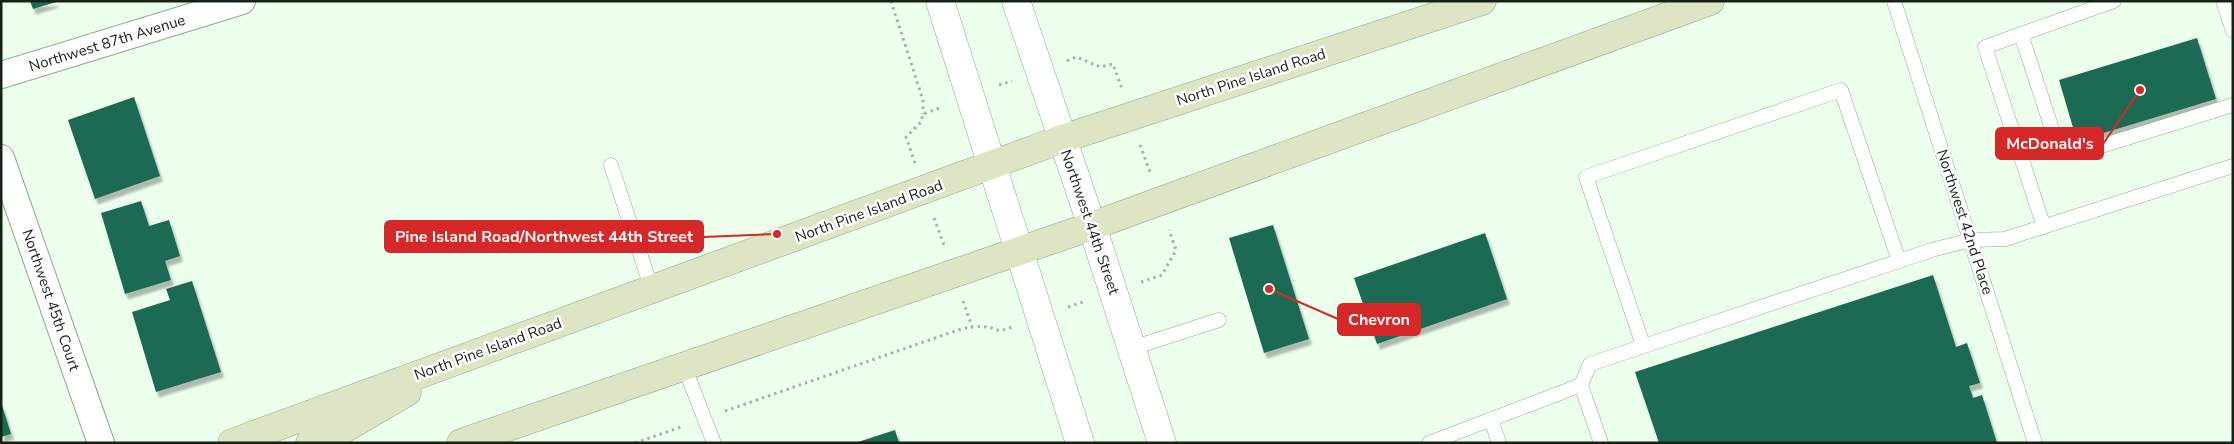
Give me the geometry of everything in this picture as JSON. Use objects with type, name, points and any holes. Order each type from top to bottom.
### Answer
[{"type":"main road","name":"North Pine Island Road","points":[[232,443],[993,166],[1062,139],[1482,1]]},
{"type":"main road","points":[[461,443],[1019,252],[1710,1]]},
{"type":"main road","points":[[310,443],[337,433],[466,357]]},
{"type":"street","name":"Northwest 87th Avenue","points":[[1,75],[242,1]]},
{"type":"street","points":[[940,1],[1080,443]]},
{"type":"street","name":"Northwest 44th Street","points":[[1016,1],[1114,292],[1162,443]]},
{"type":"street","name":"Northwest 45th Court","points":[[1,158],[102,443]]},
{"type":"lane","name":"Northwest 42nd Place","points":[[1894,1],[2035,443]]},
{"type":"lane","points":[[2044,227],[1985,47],[2114,1]]},
{"type":"lane","points":[[2223,1],[2233,31]]},
{"type":"lane","points":[[2021,34],[2054,135],[2066,148],[2082,152],[2233,106]]},
{"type":"lane","points":[[1643,345],[1586,177],[1841,90],[1899,261]]},
{"type":"lane","points":[[611,165],[652,290]]},
{"type":"lane","points":[[1601,443],[1581,385],[1590,364],[1934,249],[1971,240],[2006,239],[2233,166]]},
{"type":"lane","points":[[1132,348],[1219,320]]},
{"type":"lane","points":[[684,366],[714,443]]},
{"type":"lane","points":[[1429,443],[1581,385]]},
{"type":"lane","points":[[1491,419],[1499,443]]},
{"type":"path","points":[[891,1],[924,100],[921,122],[906,137],[972,327]]},
{"type":"path","points":[[635,443],[972,327],[991,327],[1000,331],[1162,275],[1176,250],[1113,64],[1100,67],[1076,57],[923,114]]},
{"type":"building","points":[[30,1],[56,1],[56,2],[33,9]]},
{"type":"building","points":[[2197,38],[2216,99],[2077,141],[2059,80]]},
{"type":"building","points":[[134,97],[160,176],[95,199],[68,120]]},
{"type":"building","points":[[141,201],[149,226],[169,220],[180,256],[165,261],[171,280],[125,294],[101,213]]},
{"type":"building","points":[[1273,225],[1309,339],[1264,353],[1229,238]]},
{"type":"building","points":[[1485,233],[1507,299],[1377,344],[1354,278]]},
{"type":"building","points":[[1933,275],[1956,347],[1967,343],[1980,383],[1969,386],[1973,398],[1982,395],[1997,443],[1659,443],[1635,372]]},
{"type":"building","points":[[192,281],[221,372],[156,392],[132,312],[170,300],[166,289]]},
{"type":"building","points":[[1,402],[11,434],[1,437]]},
{"type":"building","points":[[895,430],[899,443],[858,443],[858,442]]},
{"type":"place","name":"McDonald's","points":[[2140,90]]},
{"type":"place","name":"Pine Island Road/Northwest 44th Street","points":[[777,234]]},
{"type":"place","name":"Chevron","points":[[1269,289]]}]
